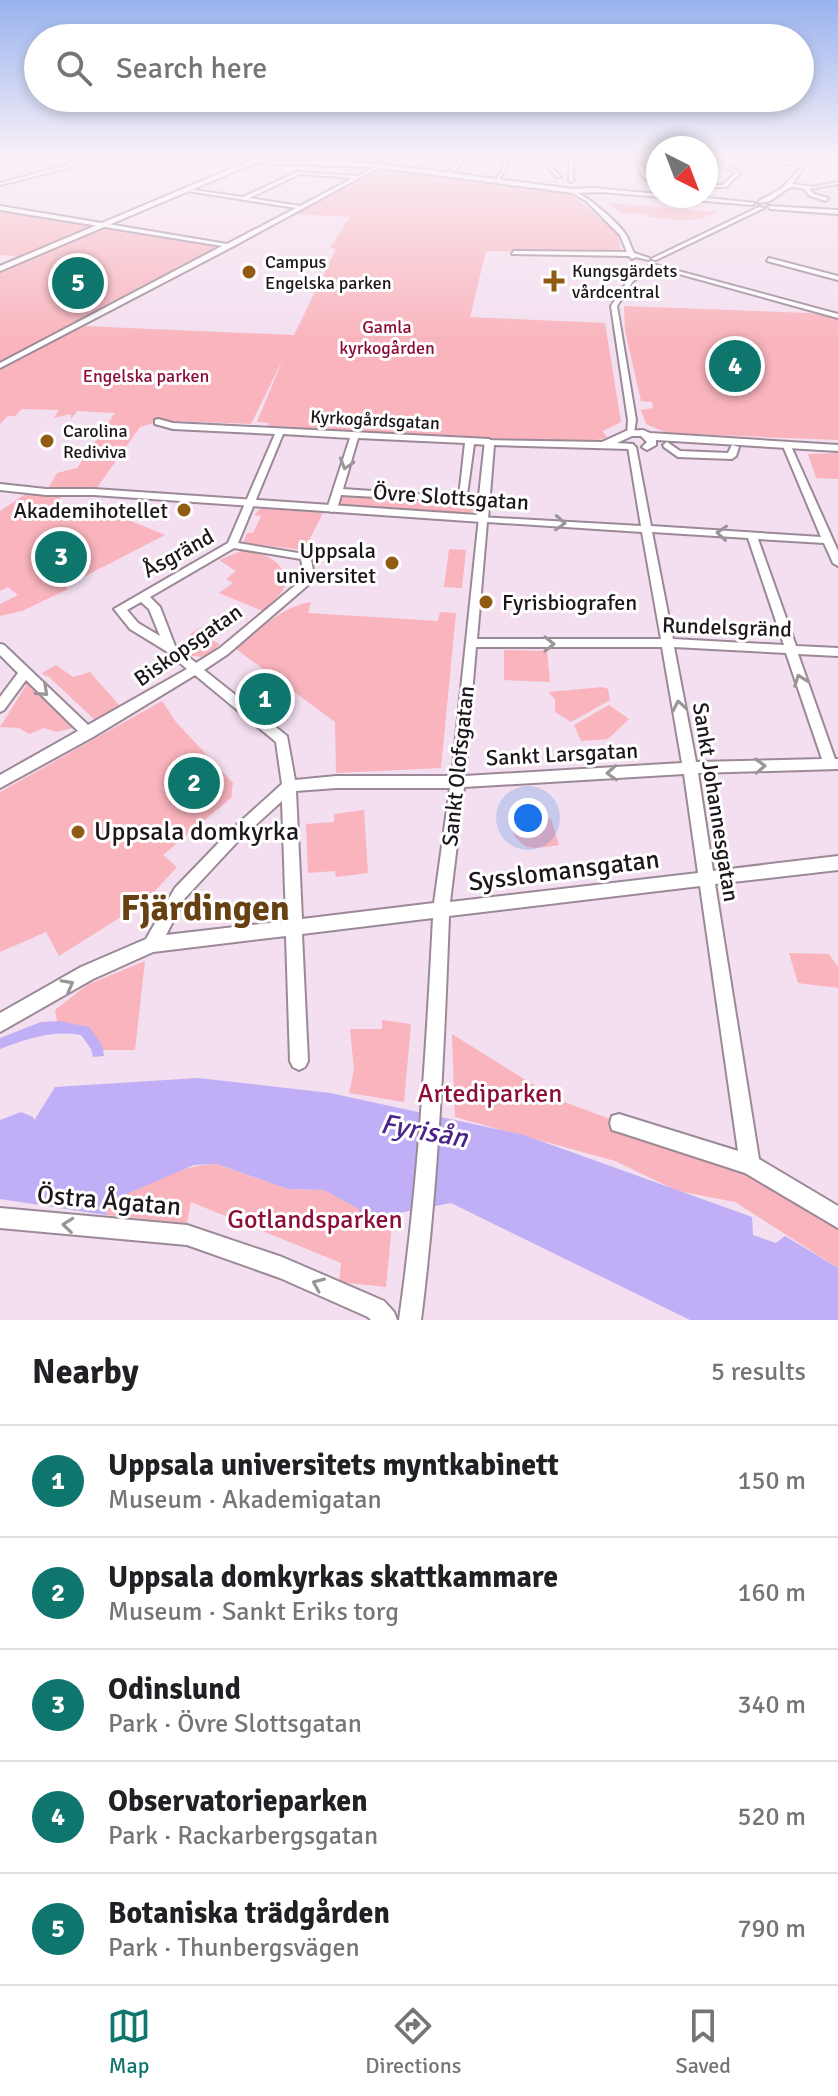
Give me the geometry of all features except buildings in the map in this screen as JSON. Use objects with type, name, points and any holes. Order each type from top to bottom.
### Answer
[{"type":"street","points":[[59,218],[230,246]]},
{"type":"street","points":[[0,269],[123,218]]},
{"type":"street","points":[[0,366],[281,218]]},
{"type":"street","points":[[608,218],[623,234],[629,254]]},
{"type":"street","name":"Sankt Johannesgatan","points":[[731,218],[652,263],[620,293],[614,306],[632,420],[628,441],[647,528],[690,768],[750,1165]]},
{"type":"street","points":[[514,253],[629,254],[838,316]]},
{"type":"street","points":[[769,260],[838,278]]},
{"type":"street","points":[[632,420],[646,439],[667,445],[776,449],[787,446]]},
{"type":"street","name":"Kyrkogårdsgatan","points":[[158,422],[173,426],[280,432],[591,446],[646,439]]},
{"type":"street","name":"Åsgränd","points":[[170,648],[134,626],[120,609],[133,598],[232,545],[280,432]]},
{"type":"street","points":[[332,509],[355,435]]},
{"type":"street","points":[[646,439],[838,448]]},
{"type":"street","name":"Övre Slottsgatan","points":[[338,492],[463,500],[470,441]]},
{"type":"street","name":"Sankt Olofsgatan","points":[[410,1320],[420,1246],[433,1091],[441,910],[458,782],[489,442]]},
{"type":"street","points":[[787,446],[838,563]]},
{"type":"street","name":"Övre Slottsgatan","points":[[2,487],[828,540]]},
{"type":"street","points":[[752,535],[789,649],[834,764]]},
{"type":"street","name":"Biskopsgatan","points":[[0,782],[195,670],[224,651],[303,585],[308,570],[306,557],[232,545]]},
{"type":"street","points":[[133,598],[154,607],[170,648],[282,740],[289,786],[299,1061]]},
{"type":"street","name":"Rundelsgränd","points":[[471,643],[668,643],[838,652]]},
{"type":"street","points":[[0,648],[88,733]]},
{"type":"street","points":[[0,707],[25,672]]},
{"type":"street","name":"Sankt Larsgatan","points":[[289,786],[336,782],[458,782],[690,768],[834,764]]},
{"type":"street","points":[[152,944],[180,893],[234,836],[289,786]]},
{"type":"street","name":"Sysslomansgatan","points":[[0,1023],[87,973],[152,944],[838,863]]},
{"type":"street","points":[[619,1123],[750,1165],[838,1218]]},
{"type":"street","name":"Östra Ågatan","points":[[0,1218],[187,1235],[282,1268],[376,1309],[386,1320]]},
{"type":"green space","points":[[0,218],[48,218],[102,229],[115,227],[216,245],[221,249],[0,363],[0,272],[33,258],[0,255]]},
{"type":"green space","name":"Gamla kyrkogården","points":[[350,218],[599,218],[618,234],[619,254],[486,251],[470,317],[605,323],[621,422],[603,431],[607,438],[588,442],[267,429],[269,423],[257,422],[283,359],[251,424],[177,421],[173,426],[158,422],[140,427],[94,492],[48,489],[57,473],[77,468],[115,413],[77,411],[71,419],[71,414],[54,418],[59,410],[22,409],[0,424],[0,369],[83,326],[294,335],[336,249],[330,248]]},
{"type":"green space","points":[[653,218],[702,218],[666,219]]},
{"type":"green space","points":[[624,306],[810,313],[838,319],[838,440],[667,433],[646,424],[641,410],[653,408],[652,402],[641,401],[625,330]]},
{"type":"green space","points":[[838,453],[838,479],[816,478],[808,454]]},
{"type":"green space","points":[[27,493],[63,494],[56,505],[97,507],[136,515],[131,521],[165,535],[66,586],[68,589],[22,611],[0,616],[0,604],[18,595],[8,587],[0,591],[0,511]]},
{"type":"green space","points":[[342,494],[476,503],[475,511],[463,515],[338,507]]},
{"type":"green space","points":[[261,508],[323,513],[304,550],[243,543],[247,533],[253,533],[261,516],[254,515]]},
{"type":"green space","points":[[449,549],[466,550],[462,588],[444,587]]},
{"type":"green space","points":[[241,551],[257,553],[276,562],[287,582],[282,592],[263,611],[219,593],[233,583],[226,579],[236,571],[219,560]]},
{"type":"green space","points":[[311,602],[308,613],[438,621],[440,612],[456,613],[441,768],[336,773],[335,722],[236,649],[280,614]]},
{"type":"green space","points":[[210,624],[217,628],[207,638],[220,644],[205,657],[192,656],[184,648],[187,639]]},
{"type":"green space","points":[[504,650],[547,651],[550,682],[504,680]]},
{"type":"green space","points":[[56,665],[73,677],[90,672],[120,706],[95,720],[42,673]]},
{"type":"green space","points":[[28,682],[76,727],[57,732],[44,728],[29,734],[19,728],[0,727]]},
{"type":"green space","points":[[608,689],[610,700],[571,722],[555,712],[555,699],[548,692]]},
{"type":"green space","points":[[162,701],[176,722],[233,783],[231,798],[163,855],[177,867],[145,902],[59,956],[46,932],[0,952],[0,792]]},
{"type":"green space","points":[[609,705],[629,719],[608,739],[581,741],[574,725]]},
{"type":"green space","points":[[364,810],[368,873],[336,877],[335,871],[308,873],[306,824],[334,822],[334,814]]},
{"type":"green space","points":[[522,812],[551,819],[559,845],[532,848],[522,844],[513,833],[516,817]]},
{"type":"green space","points":[[789,953],[829,954],[838,967],[838,988],[798,983]]},
{"type":"green space","points":[[145,961],[135,1050],[97,1050],[85,1032],[58,1027],[55,1010],[87,985]]},
{"type":"green space","points":[[382,1020],[411,1024],[404,1102],[349,1093],[354,1070],[350,1029],[382,1029]]},
{"type":"green space","name":"Artediparken","points":[[452,1034],[556,1099],[776,1180],[838,1218],[838,1268],[735,1202],[678,1191],[615,1161],[455,1117]]},
{"type":"green space","name":"Gotlandsparken","points":[[217,1164],[288,1189],[324,1190],[360,1209],[393,1214],[386,1287],[339,1282],[341,1263],[191,1202],[187,1223],[106,1215],[110,1201],[148,1182],[175,1171]]},
{"type":"water","points":[[59,1021],[89,1027],[102,1045],[104,1056],[93,1057],[81,1035],[71,1034],[40,1036],[0,1049],[0,1038],[41,1022]]},
{"type":"water","name":"Fyrisån","points":[[198,1078],[330,1093],[524,1135],[752,1217],[753,1235],[776,1243],[785,1236],[838,1268],[838,1320],[690,1320],[451,1203],[393,1214],[371,1212],[366,1219],[361,1218],[359,1209],[324,1190],[288,1189],[217,1164],[194,1165],[110,1201],[106,1215],[0,1199],[0,1145],[25,1135],[55,1087]]},
{"type":"waterway","points":[[5,1135],[21,1129]]},
{"type":"place","name":"Campus Engelska parken","points":[[249,272]]},
{"type":"place","name":"Kungsgärdets vårdcentral","points":[[554,281]]},
{"type":"place","name":"Botaniska trädgården","points":[[78,283]]},
{"type":"place","name":"Observatorieparken","points":[[735,366]]},
{"type":"place","name":"Carolina Rediviva","points":[[47,441]]},
{"type":"place","name":"Akademihotellet","points":[[184,510]]},
{"type":"place","name":"Odinslund","points":[[61,557]]},
{"type":"place","name":"Uppsala universitet","points":[[392,563]]},
{"type":"place","name":"Fyrisbiografen","points":[[486,602]]},
{"type":"place","name":"Uppsala universitets myntkabinett","points":[[265,699]]},
{"type":"place","name":"Uppsala domkyrkas skattkammare","points":[[194,783]]},
{"type":"place","name":"Uppsala domkyrka","points":[[78,832]]},
{"type":"district","name":"Fjärdingen","points":[[205,908]]},
{"type":"park label","name":"Engelska parken","points":[[146,376]]}]
